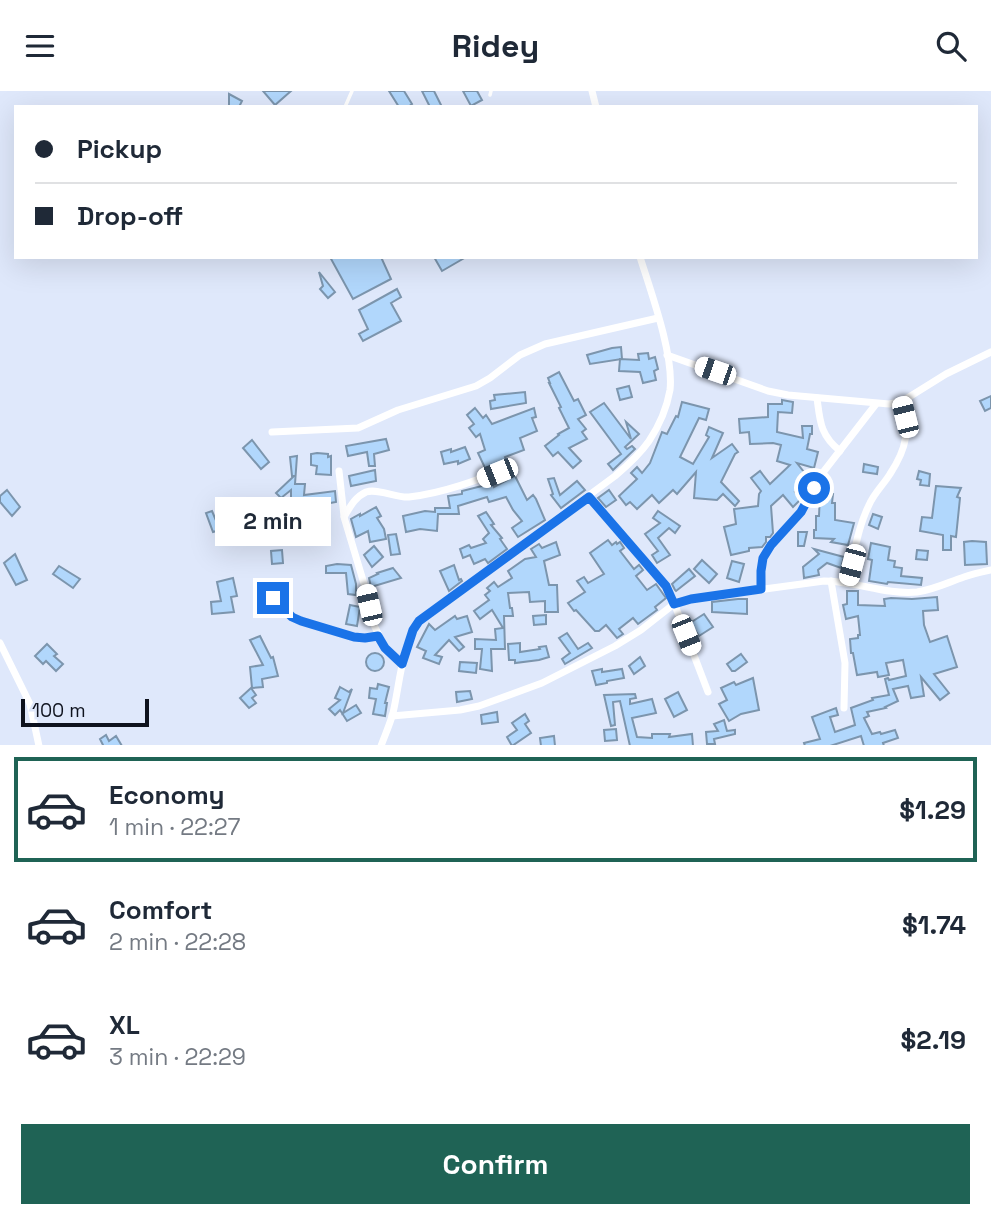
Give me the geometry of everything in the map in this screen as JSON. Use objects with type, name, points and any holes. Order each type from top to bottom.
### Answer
[{"type":"street","points":[[381,745],[392,716],[402,664],[413,630],[419,621],[589,497],[638,456],[656,431],[670,391],[670,375],[658,318],[641,259]]},
{"type":"street","points":[[272,432],[358,428],[398,410],[476,386],[520,355],[545,344],[658,318]]},
{"type":"street","points":[[667,355],[788,395],[889,404],[901,402],[946,374],[991,352]]},
{"type":"street","points":[[817,398],[822,429],[840,451]]},
{"type":"street","points":[[847,583],[869,503],[900,458],[905,442],[907,430],[901,402]]},
{"type":"street","points":[[761,589],[763,558],[771,545],[801,512],[821,475],[876,404]]},
{"type":"street","points":[[344,517],[357,498],[370,491],[406,497],[433,493],[510,467]]},
{"type":"street","points":[[339,471],[344,517],[373,623],[385,648],[402,664]]},
{"type":"street","points":[[589,497],[666,586],[708,692]]},
{"type":"street","points":[[392,716],[470,708],[542,683],[642,630],[674,604],[701,597],[831,581],[915,592],[991,570]]},
{"type":"street","points":[[831,581],[845,663],[844,708]]},
{"type":"street","points":[[259,585],[292,617],[301,621],[354,637],[378,636]]},
{"type":"street","points":[[0,643],[30,704],[39,745]]},
{"type":"building","points":[[263,91],[291,91],[275,105]]},
{"type":"building","points":[[389,91],[404,91],[412,104],[398,105]]},
{"type":"building","points":[[422,91],[434,91],[441,105],[429,105]]},
{"type":"building","points":[[463,91],[477,91],[482,100],[470,105]]},
{"type":"building","points":[[229,94],[242,101],[240,105],[229,105]]},
{"type":"building","points":[[331,259],[382,259],[391,279],[353,299]]},
{"type":"building","points":[[435,259],[463,259],[442,271]]},
{"type":"building","points":[[319,272],[335,292],[328,298],[320,289],[323,286]]},
{"type":"building","points":[[397,289],[401,297],[391,303],[401,321],[363,341],[359,334],[368,329],[359,310]]},
{"type":"building","points":[[621,347],[622,359],[590,364],[587,355]]},
{"type":"building","points":[[648,353],[649,359],[655,357],[658,369],[654,371],[656,380],[643,383],[640,372],[619,371],[620,359],[639,360],[638,354]]},
{"type":"building","points":[[559,372],[574,401],[578,399],[586,415],[578,419],[586,429],[582,432],[587,439],[569,448],[581,461],[573,468],[558,452],[553,456],[545,446],[569,428],[548,378]]},
{"type":"building","points":[[629,386],[632,397],[620,400],[617,389]]},
{"type":"building","points":[[525,392],[526,403],[491,409],[490,401],[495,400],[494,395]]},
{"type":"building","points":[[991,396],[991,408],[985,411],[980,401]]},
{"type":"building","points":[[782,400],[793,402],[792,413],[778,412],[777,432],[803,438],[802,426],[812,426],[807,449],[818,452],[814,468],[797,463],[811,481],[795,492],[801,499],[793,507],[783,495],[771,506],[773,533],[766,537],[762,547],[749,548],[749,551],[731,555],[724,527],[736,524],[734,509],[758,506],[761,491],[751,478],[760,471],[770,484],[790,465],[777,461],[781,445],[750,444],[749,432],[740,433],[739,419],[768,417],[768,404],[782,404]]},
{"type":"building","points":[[682,402],[709,409],[706,420],[699,418],[680,457],[693,464],[709,437],[706,435],[709,427],[723,433],[712,458],[732,444],[738,452],[721,482],[739,501],[735,506],[723,494],[717,500],[694,498],[696,472],[677,494],[673,490],[659,503],[652,495],[637,509],[630,502],[626,505],[619,496],[637,479],[631,473],[637,467],[642,473],[650,463],[662,432],[667,434],[676,416],[678,417]]},
{"type":"building","points":[[604,403],[631,439],[626,422],[639,434],[625,447],[627,449],[632,446],[635,449],[613,470],[608,464],[621,454],[590,412]]},
{"type":"building","points":[[475,408],[483,418],[486,415],[492,424],[534,408],[536,417],[532,418],[537,431],[520,438],[524,450],[505,457],[507,462],[486,470],[478,453],[485,450],[480,434],[476,437],[469,428],[474,424],[467,415]]},
{"type":"building","points":[[386,439],[389,450],[374,454],[375,466],[369,466],[367,452],[348,456],[346,446]]},
{"type":"building","points":[[252,440],[269,462],[261,469],[243,448]]},
{"type":"building","points":[[465,447],[470,459],[458,464],[458,461],[444,464],[441,452]]},
{"type":"building","points":[[311,454],[331,456],[331,475],[316,474],[317,466],[311,465]]},
{"type":"building","points":[[297,456],[295,484],[305,484],[304,495],[335,491],[336,502],[330,503],[329,499],[291,502],[291,490],[281,498],[276,493],[294,476],[290,457]]},
{"type":"building","points":[[864,464],[878,467],[877,474],[863,472]]},
{"type":"building","points":[[375,470],[376,481],[351,486],[349,476]]},
{"type":"building","points":[[919,471],[930,474],[929,486],[920,485],[921,480],[917,479]]},
{"type":"building","points":[[513,472],[527,500],[533,495],[536,499],[545,520],[518,537],[512,528],[522,521],[506,497],[489,502],[487,497],[458,506],[459,514],[438,514],[437,531],[420,529],[406,532],[403,516],[425,511],[435,512],[435,508],[450,508],[448,496],[462,494],[462,491],[492,481],[494,487],[507,480],[505,476]]},
{"type":"building","points":[[554,478],[560,495],[577,481],[585,490],[561,508],[551,495],[553,494],[548,479]]},
{"type":"building","points":[[936,486],[961,488],[957,497],[960,498],[956,537],[951,536],[951,550],[943,550],[943,535],[920,531],[922,517],[932,518]]},
{"type":"building","points":[[7,490],[20,507],[12,516],[0,502],[0,496]]},
{"type":"building","points":[[609,490],[616,500],[606,507],[598,498]]},
{"type":"building","points":[[820,494],[833,494],[835,520],[854,523],[848,545],[831,542],[834,539],[814,538]]},
{"type":"building","points":[[376,507],[381,516],[377,518],[384,529],[386,539],[370,542],[368,531],[356,537],[351,519]]},
{"type":"building","points":[[248,508],[251,512],[266,509],[268,515],[261,517],[272,531],[262,538],[257,531],[252,534],[246,527],[241,531],[234,521]]},
{"type":"building","points":[[212,511],[220,530],[213,532],[206,513]]},
{"type":"building","points":[[658,511],[680,526],[675,533],[669,528],[658,538],[670,555],[657,563],[652,555],[658,551],[645,534],[660,523],[653,518]]},
{"type":"building","points":[[486,512],[507,549],[488,563],[485,559],[474,564],[470,555],[463,558],[460,549],[486,543],[483,539],[489,533],[478,516]]},
{"type":"building","points":[[873,514],[882,517],[878,529],[869,525]]},
{"type":"building","points":[[798,532],[807,532],[804,546],[798,546]]},
{"type":"building","points":[[396,534],[400,554],[391,555],[388,535]]},
{"type":"building","points":[[608,540],[612,545],[620,542],[624,548],[620,551],[634,569],[639,565],[643,570],[636,576],[647,590],[656,584],[666,598],[655,607],[657,610],[638,624],[633,618],[619,629],[623,634],[617,638],[606,625],[595,631],[568,603],[585,592],[577,581],[584,577],[588,583],[604,574],[590,553]]},
{"type":"building","points":[[556,542],[560,555],[544,561],[549,585],[557,585],[558,612],[545,612],[545,601],[530,602],[529,592],[508,593],[513,616],[504,616],[505,649],[491,649],[492,671],[480,669],[482,649],[475,649],[475,639],[496,640],[495,629],[503,628],[492,610],[480,619],[474,611],[489,600],[485,595],[490,591],[487,588],[494,582],[498,587],[512,578],[508,571],[525,559],[536,557],[531,549],[539,544],[542,548]]},
{"type":"building","points":[[964,542],[986,542],[987,564],[965,565]]},
{"type":"building","points":[[871,543],[890,547],[888,560],[895,561],[894,567],[902,568],[901,576],[922,578],[921,585],[869,581],[872,560],[868,559]]},
{"type":"building","points":[[374,546],[383,557],[372,567],[364,555]]},
{"type":"building","points":[[814,549],[844,557],[841,568],[827,563],[818,570],[819,575],[804,578],[803,567],[819,554]]},
{"type":"building","points":[[282,550],[283,563],[272,564],[271,551]]},
{"type":"building","points":[[917,550],[928,551],[927,560],[916,559]]},
{"type":"building","points":[[15,554],[27,580],[16,585],[4,563]]},
{"type":"building","points":[[702,560],[717,574],[709,583],[694,569]]},
{"type":"building","points":[[732,561],[744,564],[739,582],[727,578]]},
{"type":"building","points":[[351,565],[356,595],[348,594],[346,573],[326,573],[326,566]]},
{"type":"building","points":[[454,565],[459,580],[462,581],[449,591],[440,571]]},
{"type":"building","points":[[59,566],[80,579],[73,588],[53,574]]},
{"type":"building","points":[[393,568],[401,578],[371,587],[369,578]]},
{"type":"building","points":[[689,569],[695,576],[676,591],[672,584]]},
{"type":"building","points":[[233,578],[237,596],[231,597],[234,612],[212,614],[211,602],[221,601],[217,582]]},
{"type":"building","points":[[847,591],[858,591],[858,605],[885,606],[884,599],[937,597],[938,610],[923,611],[924,625],[930,642],[947,636],[957,667],[934,674],[949,693],[940,700],[921,677],[924,696],[911,698],[908,686],[893,689],[898,701],[886,708],[867,712],[869,716],[864,718],[872,734],[895,730],[898,738],[884,745],[864,745],[861,736],[833,745],[805,745],[804,743],[820,739],[812,717],[836,708],[838,715],[830,717],[835,732],[855,725],[851,708],[873,700],[872,698],[889,695],[885,679],[906,676],[903,660],[886,663],[889,675],[878,677],[877,672],[857,675],[850,639],[860,635],[858,616],[846,619],[843,605],[847,604]]},
{"type":"building","points":[[747,599],[747,614],[712,612],[712,602]]},
{"type":"building","points":[[350,605],[360,607],[357,626],[346,624]]},
{"type":"building","points":[[704,614],[713,627],[699,636],[690,623]]},
{"type":"building","points":[[546,615],[546,624],[534,625],[533,616]]},
{"type":"building","points":[[455,616],[457,619],[467,616],[472,632],[455,637],[464,647],[459,651],[449,640],[435,655],[442,657],[439,664],[423,658],[426,651],[417,647],[429,624],[435,630]]},
{"type":"building","points":[[567,633],[578,649],[588,643],[592,648],[565,664],[562,659],[570,653],[559,638]]},
{"type":"building","points":[[260,636],[271,658],[273,657],[278,676],[262,679],[263,687],[252,688],[250,667],[263,665],[250,640]]},
{"type":"building","points":[[520,643],[520,652],[546,646],[549,657],[515,663],[515,660],[509,660],[508,644]]},
{"type":"building","points":[[47,644],[63,664],[56,671],[46,661],[43,664],[35,656]]},
{"type":"building","points":[[375,653],[381,656],[384,662],[381,668],[375,671],[369,668],[366,662],[369,656]]},
{"type":"building","points":[[741,654],[747,662],[732,671],[727,664]]},
{"type":"building","points":[[640,657],[645,666],[634,674],[629,666]]},
{"type":"building","points":[[460,662],[477,663],[476,673],[459,671]]},
{"type":"building","points":[[602,669],[602,672],[622,669],[624,678],[596,685],[592,671]]},
{"type":"building","points":[[753,678],[759,710],[741,714],[729,721],[719,704],[727,700],[721,688]]},
{"type":"building","points":[[378,684],[389,687],[385,716],[373,714],[376,699],[369,698],[370,688],[377,689]]},
{"type":"building","points":[[340,687],[349,692],[352,689],[343,713],[356,705],[361,713],[347,721],[340,710],[335,715],[329,709],[340,700],[335,698]]},
{"type":"building","points":[[251,688],[256,695],[252,698],[256,703],[249,708],[240,698]]},
{"type":"building","points":[[470,691],[472,699],[457,702],[456,692]]},
{"type":"building","points":[[678,692],[687,710],[674,717],[665,699]]},
{"type":"building","points":[[635,694],[636,698],[630,699],[630,704],[652,699],[656,713],[632,718],[637,737],[652,738],[652,734],[670,734],[669,737],[692,734],[693,745],[630,745],[620,701],[613,702],[615,725],[611,726],[604,695]]},
{"type":"building","points":[[497,712],[498,722],[482,724],[481,715]]},
{"type":"building","points":[[525,714],[529,721],[525,724],[531,733],[513,745],[507,737],[517,730],[512,723]]},
{"type":"building","points":[[724,720],[727,731],[735,730],[735,734],[714,739],[715,744],[707,744],[706,732],[718,731],[714,724]]},
{"type":"building","points":[[616,729],[617,740],[605,741],[604,730]]},
{"type":"building","points":[[106,735],[109,741],[116,736],[121,745],[103,745],[100,739]]},
{"type":"building","points":[[554,736],[555,745],[541,745],[540,738]]},
{"type":"route","points":[[273,598],[292,617],[301,621],[354,637],[378,636],[385,648],[402,664],[413,630],[419,621],[589,497],[666,586],[674,604],[761,589],[763,558],[771,545],[801,512],[814,488]]}]
